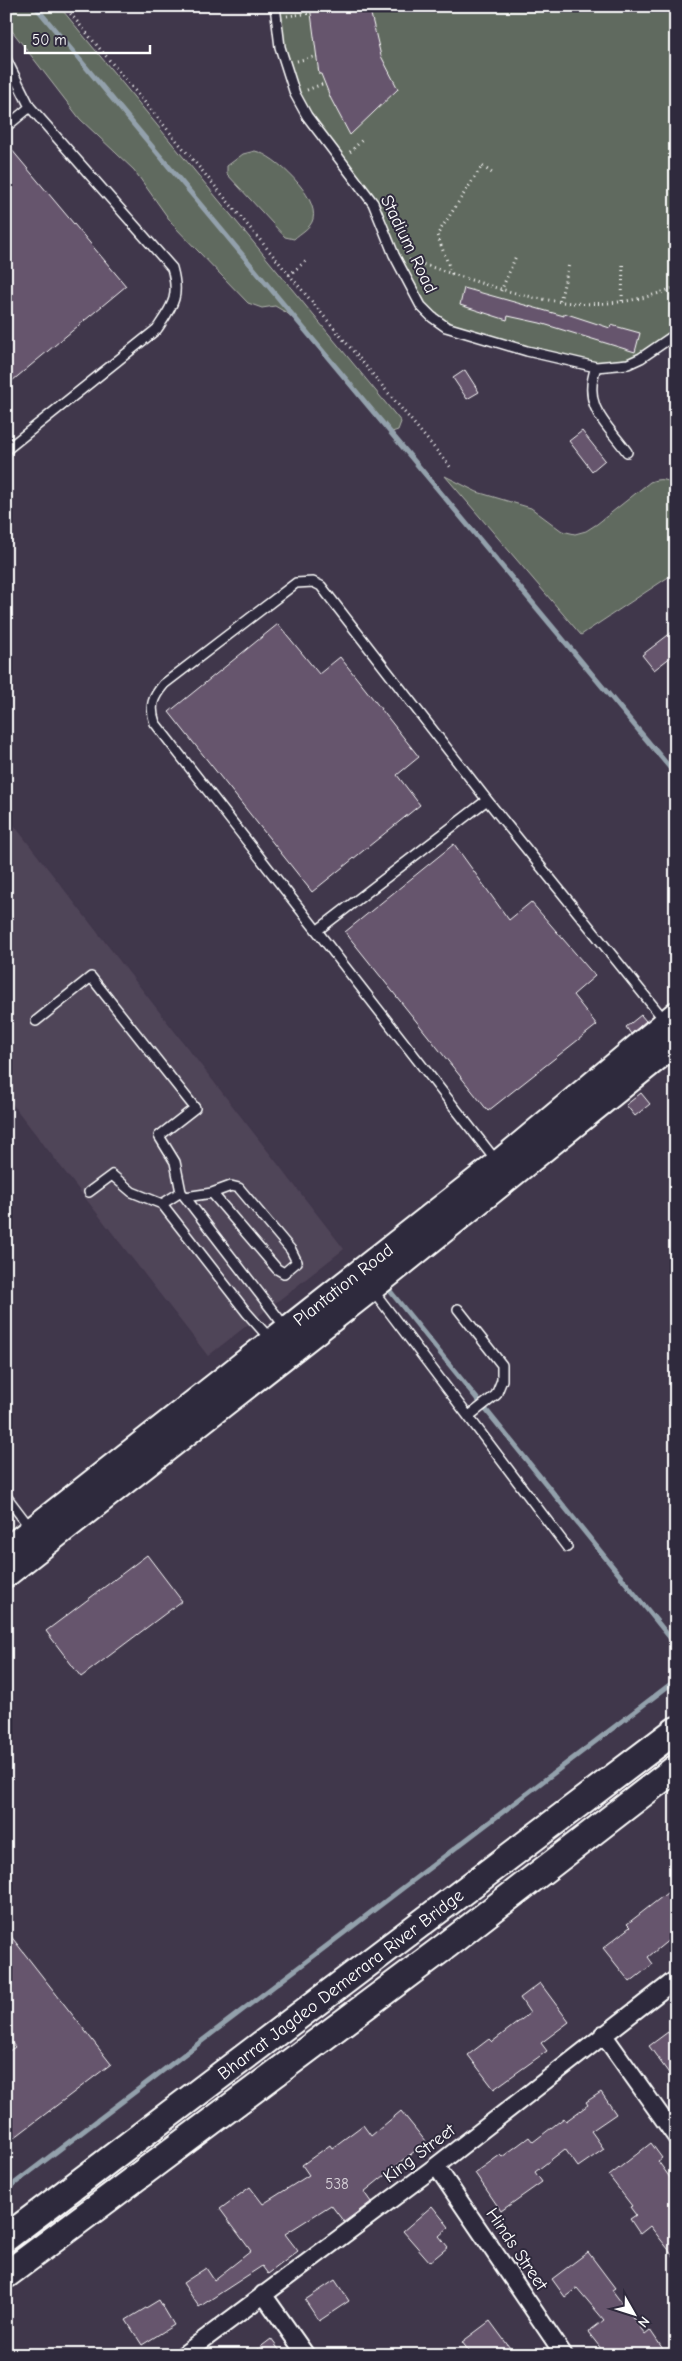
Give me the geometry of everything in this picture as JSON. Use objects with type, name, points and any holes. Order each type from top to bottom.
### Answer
[{"type":"main road","name":"Bharrat Jagdeo Demerara River Bridge","points":[[6,2238],[676,1730]]},
{"type":"main road","name":"Bharrat Jagdeo Demerara River Bridge","points":[[6,2275],[465,1930],[676,1768]]},
{"type":"street","name":"Plantation Road","points":[[286,1342],[372,1289],[504,1170],[673,1026]]},
{"type":"street","name":"Plantation Road","points":[[6,1575],[38,1537],[504,1170]]},
{"type":"street","name":"Plantation Road","points":[[6,1550],[38,1537]]},
{"type":"street","name":"King Street","points":[[183,2355],[436,2166],[602,2034],[676,1978]]},
{"type":"street","points":[[602,2034],[676,2137]]},
{"type":"street","name":"Hinds Street","points":[[436,2166],[564,2355]]},
{"type":"street","points":[[263,2294],[306,2355]]},
{"type":"lane","name":"Stadium Road","points":[[276,6],[276,17],[285,64],[295,94],[307,116],[373,203],[394,255],[420,306],[439,323],[527,351],[596,367],[628,364],[641,358],[676,334]]},
{"type":"lane","points":[[6,59],[30,107],[172,268],[177,285],[174,305],[157,329],[6,450]]},
{"type":"lane","points":[[6,127],[30,107]]},
{"type":"lane","points":[[596,367],[590,383],[592,402],[627,452]]},
{"type":"lane","points":[[504,1170],[478,1141],[318,930],[155,723],[152,713],[155,694],[164,684],[296,583],[313,582],[328,592],[487,800],[673,1026]]},
{"type":"lane","points":[[318,930],[487,800]]},
{"type":"lane","points":[[36,1020],[91,977],[195,1108],[159,1136],[175,1162],[183,1194],[286,1342]]},
{"type":"lane","points":[[89,1192],[112,1175],[132,1192],[162,1204],[247,1313],[286,1342]]},
{"type":"lane","points":[[162,1204],[183,1194],[212,1194],[231,1186],[239,1188],[291,1250],[297,1262],[284,1273],[277,1269],[212,1194]]},
{"type":"lane","points":[[372,1289],[567,1547]]},
{"type":"lane","points":[[458,1309],[502,1365],[502,1380],[496,1394],[469,1416]]},
{"type":"lane","points":[[6,1496],[38,1537]]},
{"type":"path","points":[[64,6],[452,469]]},
{"type":"path","points":[[276,17],[311,13]]},
{"type":"path","points":[[285,64],[317,56]]},
{"type":"path","points":[[295,94],[325,83]]},
{"type":"path","points":[[342,160],[362,140]]},
{"type":"path","points":[[452,274],[436,235],[482,166],[492,173]]},
{"type":"path","points":[[394,255],[501,291],[586,304],[622,301],[676,287]]},
{"type":"path","points":[[501,291],[516,256]]},
{"type":"path","points":[[289,275],[308,260]]},
{"type":"path","points":[[622,301],[624,262]]},
{"type":"path","points":[[560,301],[569,264]]},
{"type":"shaded area","points":[[6,815],[344,1249],[208,1356],[6,1096]]},
{"type":"green space","points":[[6,6],[59,6],[398,418],[401,422],[398,430],[392,432],[386,429],[302,326],[287,313],[275,306],[262,308],[248,303],[174,226],[134,170],[80,119],[6,23]]},
{"type":"green space","points":[[275,6],[676,6],[676,334],[641,358],[596,367],[446,327],[421,306],[381,220],[307,116],[285,64]]},
{"type":"green space","points":[[255,151],[284,168],[303,189],[309,200],[313,210],[312,222],[308,228],[294,239],[285,237],[227,174],[227,166],[243,154]]},
{"type":"green space","points":[[445,476],[477,492],[531,508],[562,531],[575,534],[586,531],[597,524],[650,482],[657,480],[669,481],[676,485],[676,572],[581,635]]},
{"type":"building","points":[[310,6],[369,6],[381,56],[398,89],[350,135],[331,99],[321,74],[319,74]]},
{"type":"building","points":[[6,143],[126,286],[6,386]]},
{"type":"building","points":[[464,288],[564,316],[564,313],[610,328],[611,325],[640,333],[635,352],[540,323],[508,316],[507,320],[460,305]]},
{"type":"building","points":[[465,370],[479,392],[467,399],[453,378]]},
{"type":"building","points":[[582,431],[605,460],[592,471],[569,441]]},
{"type":"building","points":[[278,624],[319,674],[340,657],[419,757],[397,775],[420,805],[312,892],[169,712]]},
{"type":"building","points":[[676,629],[676,653],[654,670],[642,655]]},
{"type":"building","points":[[454,844],[509,920],[531,902],[595,976],[573,995],[597,1025],[488,1111],[345,932]]},
{"type":"building","points":[[641,1015],[646,1021],[631,1034],[626,1027]]},
{"type":"building","points":[[641,1093],[650,1104],[635,1116],[626,1105]]},
{"type":"building","points":[[147,1555],[182,1601],[81,1677],[46,1631]]},
{"type":"building","points":[[676,1886],[676,1934],[648,1957],[653,1964],[630,1982],[603,1948],[630,1927],[627,1924]]},
{"type":"building","points":[[6,1930],[111,2064],[6,2144],[6,2053],[15,2047],[6,2036]]},
{"type":"building","points":[[540,1983],[569,2022],[541,2043],[547,2051],[494,2089],[468,2055],[489,2039],[492,2042],[530,2013],[520,1998]]},
{"type":"building","points":[[668,2032],[676,2044],[676,2083],[649,2046]]},
{"type":"building","points":[[601,2092],[616,2114],[591,2131],[604,2149],[578,2167],[565,2149],[535,2172],[542,2182],[501,2211],[475,2173],[500,2155],[502,2157],[529,2137],[533,2142],[564,2118],[566,2121],[588,2105],[586,2102]]},
{"type":"building","points":[[401,2111],[426,2142],[364,2192],[371,2202],[344,2222],[331,2205],[285,2234],[298,2251],[268,2274],[262,2266],[199,2307],[183,2283],[206,2268],[214,2280],[251,2251],[220,2209],[250,2187],[263,2204],[309,2175],[302,2165],[330,2145],[332,2148],[363,2125],[371,2136]]},
{"type":"building","points":[[651,2143],[662,2158],[658,2161],[676,2186],[676,2259],[650,2226],[640,2234],[630,2219],[636,2215],[630,2207],[632,2206],[609,2176]]},
{"type":"building","points":[[432,2206],[449,2227],[439,2236],[448,2247],[430,2262],[403,2231]]},
{"type":"building","points":[[588,2252],[615,2288],[612,2290],[645,2334],[650,2330],[667,2355],[606,2355],[588,2332],[604,2320],[577,2288],[565,2297],[552,2279]]},
{"type":"building","points":[[335,2280],[349,2301],[319,2321],[305,2300]]},
{"type":"building","points":[[159,2300],[174,2325],[142,2345],[126,2320]]},
{"type":"building","points":[[490,2321],[515,2355],[472,2355],[462,2342]]},
{"type":"building","points":[[271,2339],[283,2355],[250,2355]]},
{"type":"waterway","points":[[35,6],[676,775]]},
{"type":"waterway","points":[[386,1286],[676,1645]]},
{"type":"waterway","points":[[6,2190],[676,1680]]}]
